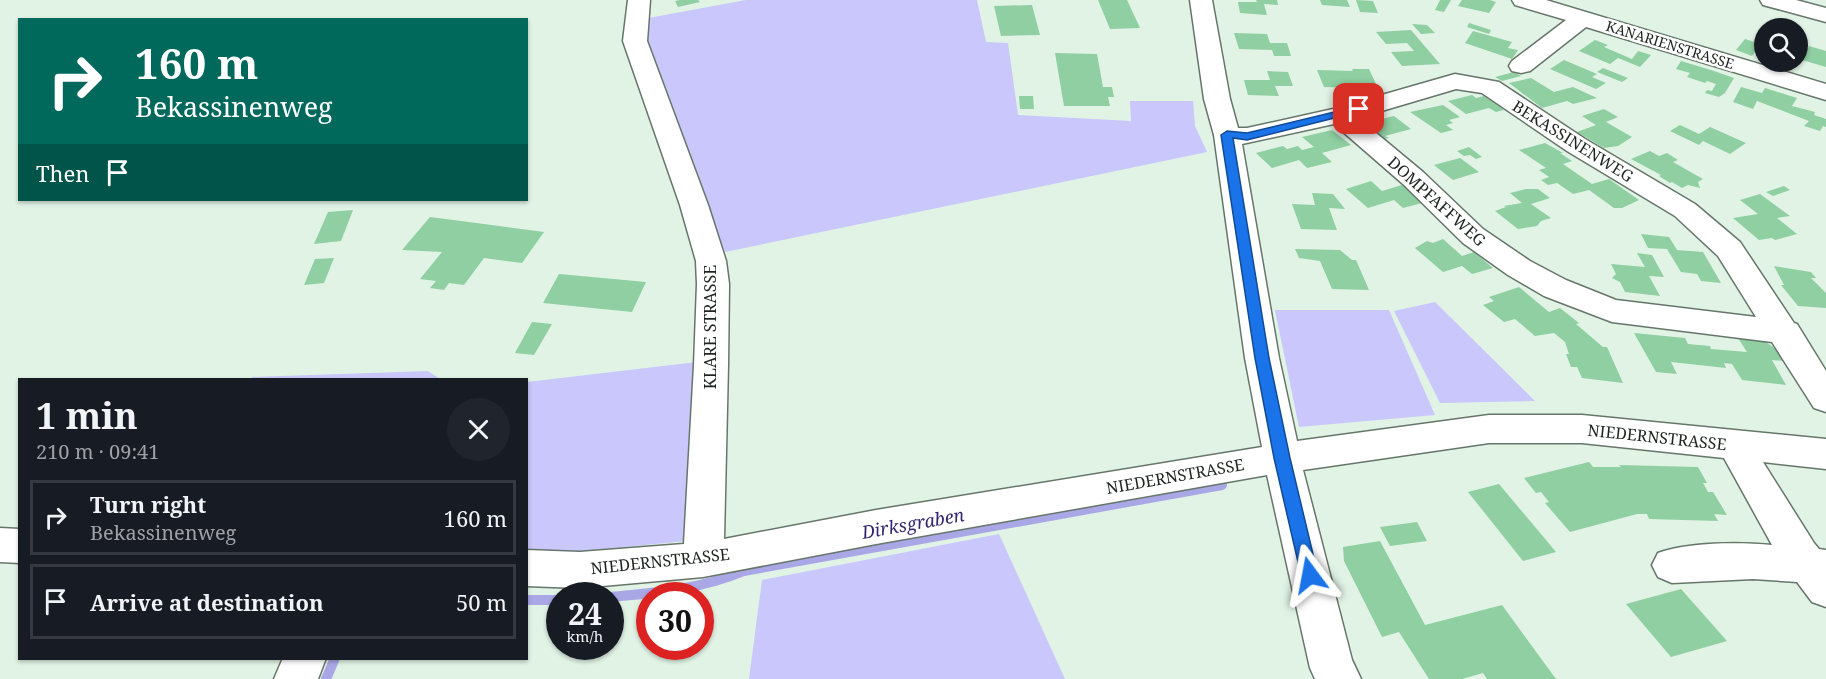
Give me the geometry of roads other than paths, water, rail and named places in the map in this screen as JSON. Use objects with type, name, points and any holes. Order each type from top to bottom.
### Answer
[{"type":"street","name":"KLARE STRASSE","points":[[639,0],[635,41],[694,205],[711,261],[713,284],[711,365],[703,560]]},
{"type":"street","points":[[1201,0],[1217,99],[1227,135],[1262,358],[1282,458],[1332,668],[1339,679]]},
{"type":"street","name":"KANARIENSTRASSE","points":[[1523,0],[1826,92]]},
{"type":"street","points":[[1771,0],[1826,15]]},
{"type":"street","name":"KANARIENSTRASSE","points":[[1521,66],[1583,18]]},
{"type":"street","name":"BEKASSINENWEG","points":[[1227,135],[1247,136],[1339,115],[1455,81],[1490,87],[1576,145],[1685,210],[1729,249],[1785,332],[1826,399]]},
{"type":"street","name":"DOMPFAFFWEG","points":[[1339,115],[1413,178],[1473,236],[1519,268],[1555,288],[1612,311],[1785,332]]},
{"type":"street","name":"NIEDERNSTRASSE","points":[[528,568],[580,570],[703,560],[1282,458],[1489,429],[1582,429],[1826,454]]},
{"type":"street","points":[[1736,446],[1756,487],[1820,574]]},
{"type":"street","points":[[0,545],[18,546]]},
{"type":"street","points":[[1672,565],[1752,561],[1820,574]]},
{"type":"street","points":[[296,679],[304,660]]},
{"type":"waterway","name":"Dirksgraben","points":[[624,596],[678,589],[712,582],[744,571],[1222,485]]},
{"type":"waterway","name":"Dirksgraben","points":[[528,600],[546,600]]},
{"type":"waterway","name":"Dirksgraben","points":[[326,679],[334,660]]}]
